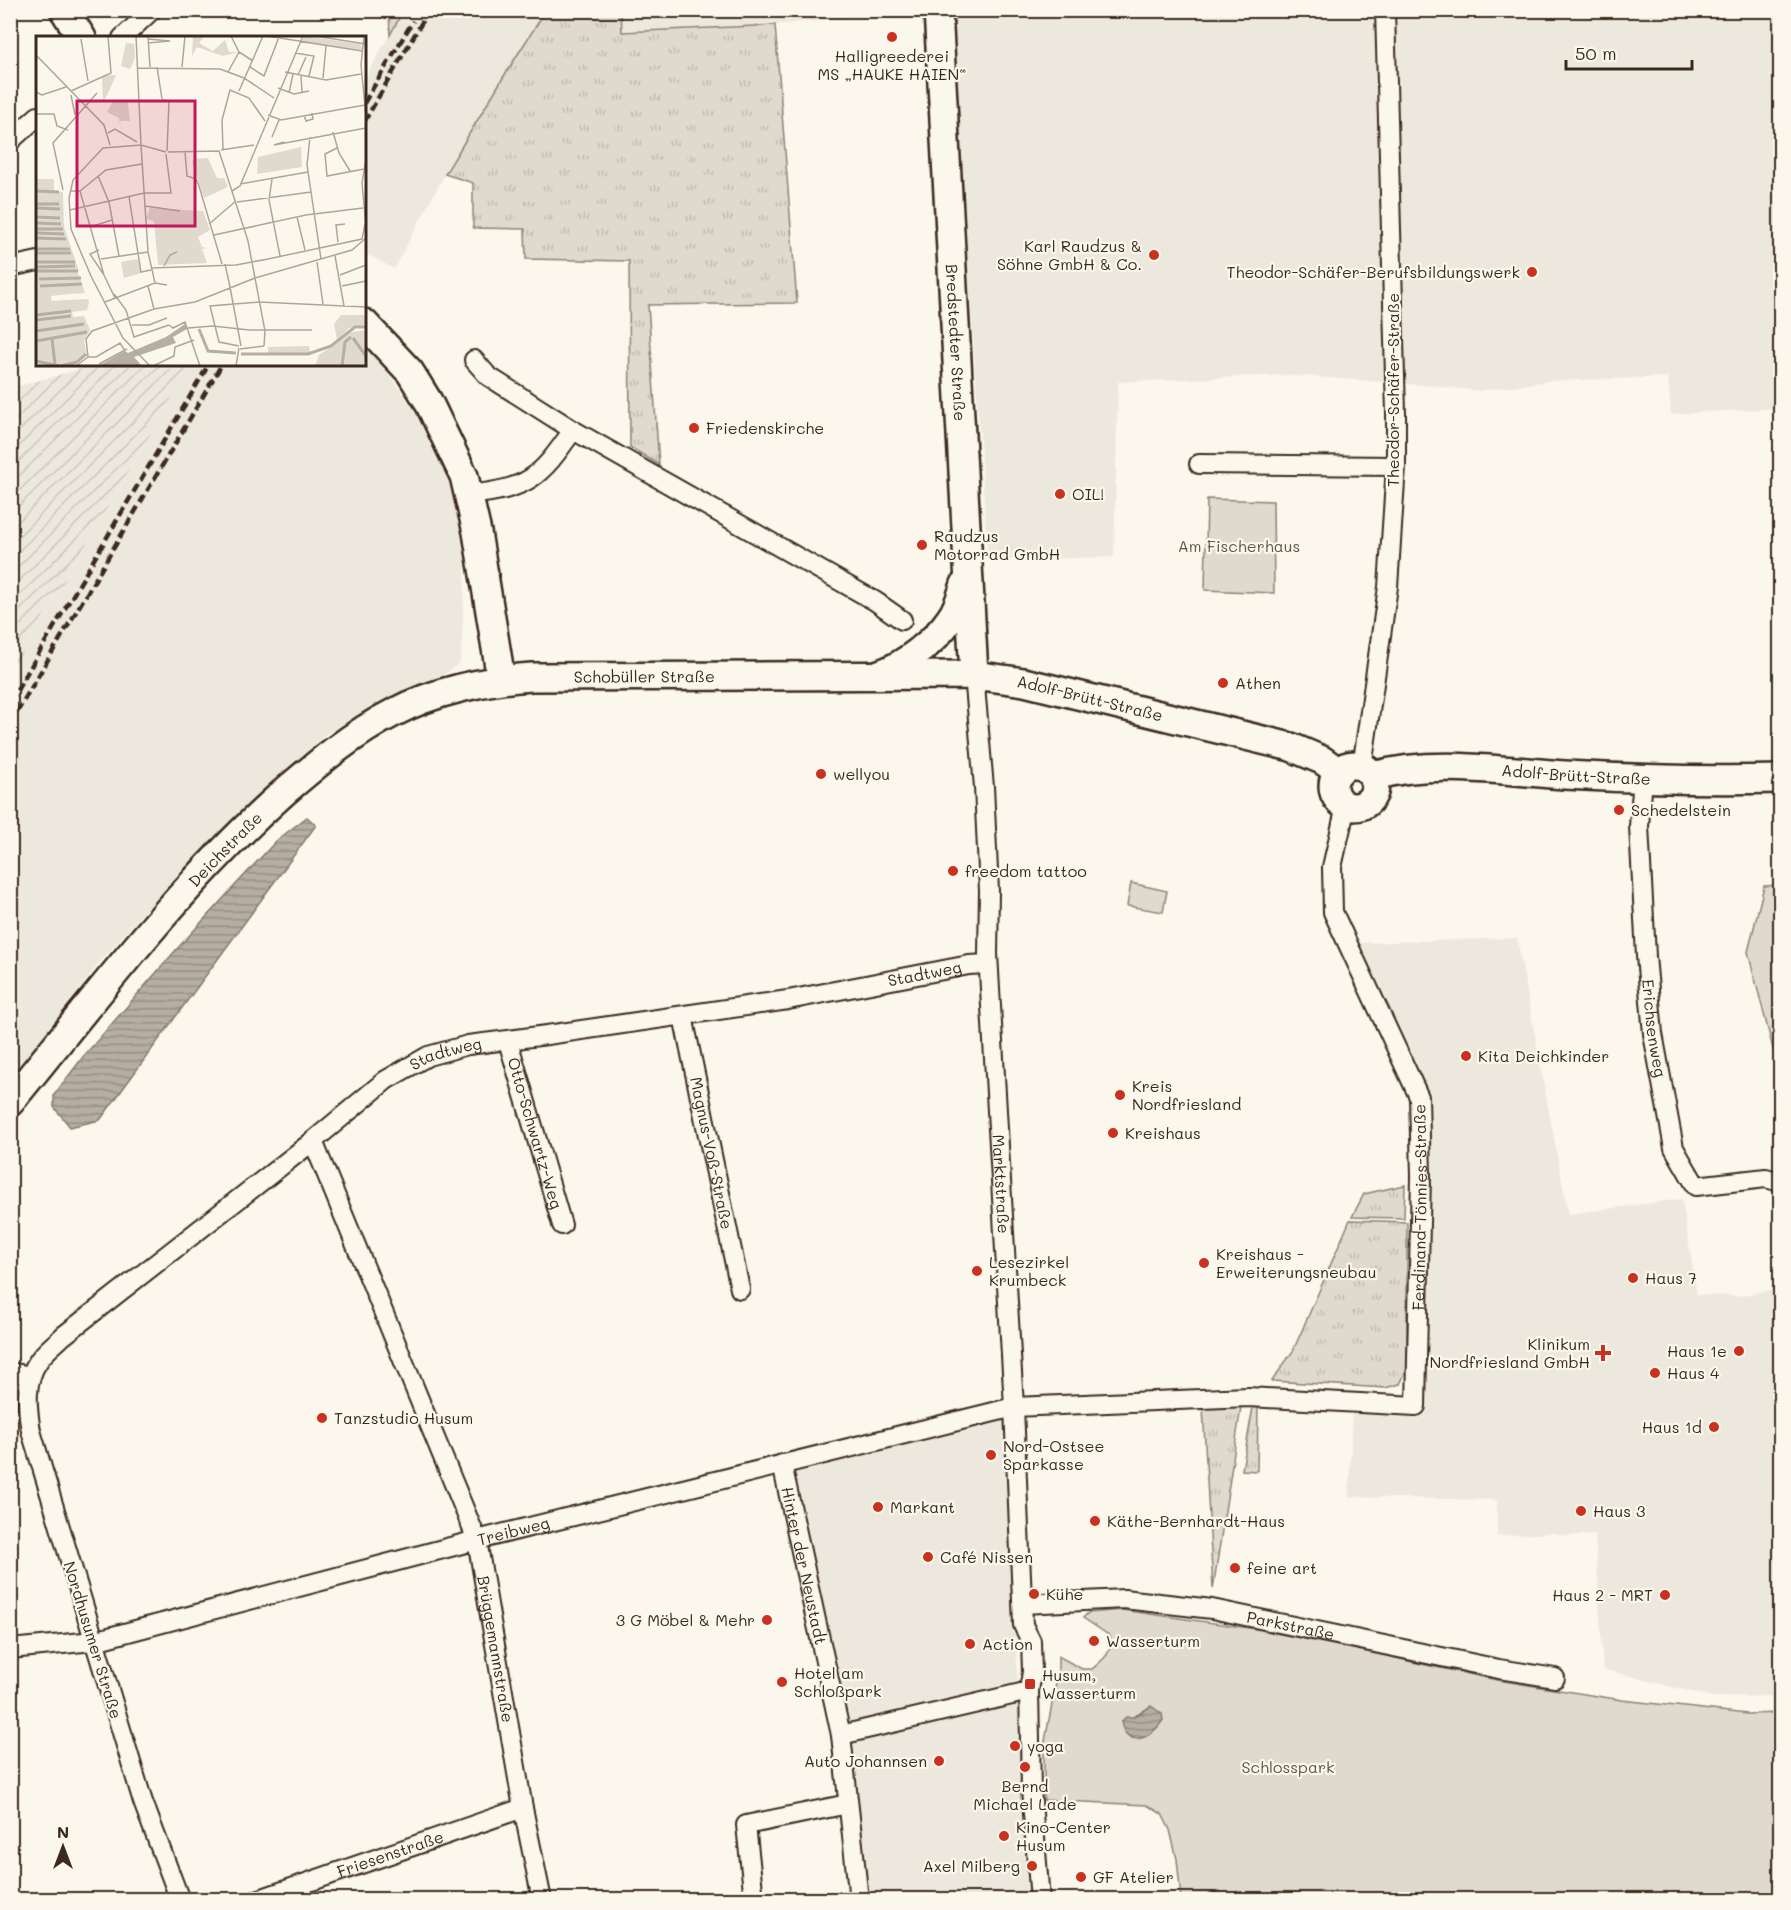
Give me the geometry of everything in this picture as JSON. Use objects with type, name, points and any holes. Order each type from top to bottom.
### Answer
[{"type":"main road","points":[[63,10],[81,36]]},
{"type":"main road","name":"Bredstedter Straße","points":[[938,10],[974,675]]},
{"type":"main road","points":[[366,325],[410,372],[428,401],[464,476],[501,679]]},
{"type":"main road","points":[[868,677],[886,672],[904,663],[943,628],[957,608],[968,574]]},
{"type":"main road","name":"Adolf-Brütt-Straße","points":[[974,675],[1024,682],[1291,747],[1358,772],[1456,768],[1643,779],[1780,779]]},
{"type":"main road","name":"Schobüller Straße","points":[[501,679],[532,676],[974,675]]},
{"type":"main road","name":"Deichstraße","points":[[10,1102],[173,904],[255,819],[295,783],[344,743],[393,713],[441,694],[501,679]]},
{"type":"main road","points":[[1347,806],[1355,807],[1366,804],[1374,796],[1375,786],[1358,772]]},
{"type":"street","points":[[124,36],[152,10]]},
{"type":"street","name":"Theodor-Schäfer-Straße","points":[[1358,772],[1388,587],[1396,465],[1385,10]]},
{"type":"street","points":[[10,141],[36,118]]},
{"type":"street","points":[[10,267],[36,261]]},
{"type":"street","points":[[474,360],[488,376],[573,430],[875,601],[902,620]]},
{"type":"street","points":[[469,495],[502,492],[530,480],[548,465],[573,430]]},
{"type":"street","points":[[1199,464],[1396,465]]},
{"type":"street","name":"Marktstraße","points":[[974,675],[984,787],[989,891],[988,964],[1014,1407],[1023,1625],[1031,1641],[1032,1672],[1029,1690],[1031,1790],[1040,1899]]},
{"type":"street","name":"Erichsenweg","points":[[1643,779],[1639,826],[1647,968],[1653,1034],[1674,1148],[1696,1186],[1767,1178],[1780,1182]]},
{"type":"street","name":"Ferdinand-Tönnies-Straße","points":[[1014,1407],[1248,1396],[1416,1406],[1421,1176],[1419,1097],[1333,912],[1332,867],[1347,806]]},
{"type":"street","name":"Stadtweg","points":[[31,1376],[38,1360],[63,1336],[313,1141],[386,1080],[428,1056],[468,1045],[788,1000],[969,965],[988,964]]},
{"type":"street","name":"Magnus-Voß-Straße","points":[[683,1016],[740,1289]]},
{"type":"street","name":"Otto-Schwartz-Weg","points":[[508,1041],[562,1225]]},
{"type":"street","name":"Brüggemannstraße","points":[[313,1141],[477,1540],[523,1808],[542,1899]]},
{"type":"street","points":[[10,1372],[31,1376]]},
{"type":"street","name":"Nordhusumer Straße","points":[[31,1376],[27,1391],[31,1431],[143,1802],[180,1899]]},
{"type":"street","name":"Treibweg","points":[[10,1649],[94,1641],[477,1540],[1014,1407]]},
{"type":"street","name":"Hinter der Neustadt","points":[[782,1464],[841,1735],[859,1899]]},
{"type":"street","name":"Parkstraße","points":[[1023,1604],[1124,1599],[1212,1609],[1499,1669],[1555,1678]]},
{"type":"street","points":[[841,1735],[1029,1690]]},
{"type":"street","points":[[754,1899],[746,1825],[848,1804]]},
{"type":"street","name":"Friesenstraße","points":[[257,1899],[523,1808]]},
{"type":"shaded area","points":[[403,11],[546,11],[445,174],[394,269],[366,254],[366,76]]},
{"type":"shaded area","points":[[621,11],[914,11],[775,25],[621,32]]},
{"type":"shaded area","name":"Theodor-Schäfer-Berufsbildungswerk","points":[[954,11],[1780,11],[1780,408],[1671,414],[1668,377],[1549,381],[1480,391],[1288,375],[1118,382],[1114,557],[988,560],[963,188]]},
{"type":"shaded area","points":[[366,347],[376,355],[432,435],[460,511],[466,558],[461,659],[457,665],[438,679],[383,700],[325,735],[264,791],[142,914],[100,962],[11,1081],[11,672],[190,366],[366,366]]},
{"type":"shaded area","points":[[92,366],[190,366],[11,672],[11,388]]},
{"type":"shaded area","points":[[307,817],[316,825],[100,1120],[70,1127],[54,1107],[54,1095],[83,1057],[176,950],[276,841]]},
{"type":"shaded area","name":"Klinikum Nordfriesland GmbH","points":[[1517,938],[1568,1214],[1682,1199],[1697,1295],[1739,1296],[1780,1288],[1780,1696],[1711,1697],[1603,1669],[1595,1534],[1568,1536],[1554,1533],[1497,1536],[1497,1500],[1349,1497],[1352,1411],[1425,1411],[1427,1090],[1359,943]]},
{"type":"shaded area","points":[[1005,1414],[1018,1688],[843,1730],[787,1468]]},
{"type":"shaded area","points":[[1024,1696],[1036,1899],[864,1899],[844,1738]]},
{"type":"shaded area","points":[[1151,1706],[1162,1714],[1163,1720],[1153,1732],[1146,1736],[1134,1738],[1129,1736],[1124,1731],[1121,1722],[1126,1717],[1134,1717]]},
{"type":"green space","points":[[546,10],[621,11],[622,32],[775,25],[797,303],[648,305],[659,465],[630,447],[629,261],[526,259],[525,229],[473,228],[473,183],[445,174]]},
{"type":"green space","points":[[389,11],[403,11],[390,35]]},
{"type":"green space","name":"Am Fischerhaus","points":[[1207,499],[1273,501],[1274,593],[1205,590]]},
{"type":"green space","points":[[1131,883],[1167,891],[1163,912],[1127,906]]},
{"type":"green space","points":[[1780,885],[1780,1076],[1748,952],[1764,886]]},
{"type":"green space","points":[[1405,1185],[1404,1218],[1352,1217],[1364,1194]]},
{"type":"green space","points":[[1350,1220],[1407,1222],[1407,1369],[1400,1384],[1385,1388],[1272,1381],[1293,1351]]},
{"type":"green space","points":[[1241,1407],[1213,1589],[1203,1408]]},
{"type":"green space","points":[[1253,1407],[1258,1407],[1257,1471],[1242,1470]]},
{"type":"green space","name":"Schlosspark","points":[[1122,1610],[1327,1639],[1412,1662],[1497,1680],[1622,1700],[1747,1714],[1780,1713],[1780,1899],[1181,1899],[1177,1859],[1170,1830],[1162,1814],[1147,1805],[1044,1800],[1044,1746],[1058,1673],[1058,1656],[1082,1669],[1092,1669],[1107,1655],[1110,1636],[1083,1618],[1088,1613]]},
{"type":"railway","points":[[366,119],[429,10]]},
{"type":"railway","points":[[366,100],[413,21]]},
{"type":"railway","points":[[10,702],[208,366]]},
{"type":"railway","points":[[10,724],[221,366]]},
{"type":"place","name":"Halligreederei MS „HAUKE HAIEN“","points":[[892,37]]},
{"type":"place","name":"Karl Raudzus & Söhne GmbH & Co.","points":[[1154,255]]},
{"type":"place","name":"Theodor-Schäfer-Berufsbildungswerk","points":[[1532,272]]},
{"type":"place","name":"Friedenskirche","points":[[694,428]]},
{"type":"place","name":"OIL!","points":[[1060,494]]},
{"type":"place","name":"Raudzus Motorrad GmbH","points":[[922,545]]},
{"type":"place","name":"Athen","points":[[1223,683]]},
{"type":"place","name":"wellyou","points":[[821,774]]},
{"type":"place","name":"Schedelstein","points":[[1619,810]]},
{"type":"place","name":"freedom tattoo","points":[[953,871]]},
{"type":"place","name":"Kita Deichkinder","points":[[1466,1056]]},
{"type":"place","name":"Kreis Nordfriesland","points":[[1120,1095]]},
{"type":"place","name":"Kreishaus","points":[[1113,1133]]},
{"type":"place","name":"Kreishaus - Erweiterungsneubau","points":[[1204,1263]]},
{"type":"place","name":"Lesezirkel Krumbeck","points":[[977,1271]]},
{"type":"place","name":"Haus 7","points":[[1633,1278]]},
{"type":"place","name":"Haus 1e","points":[[1739,1351]]},
{"type":"place","name":"Klinikum Nordfriesland GmbH","points":[[1603,1353]]},
{"type":"place","name":"Haus 4","points":[[1655,1373]]},
{"type":"place","name":"Tanzstudio Husum","points":[[322,1418]]},
{"type":"place","name":"Haus 1d","points":[[1714,1427]]},
{"type":"place","name":"Nord-Ostsee Sparkasse","points":[[991,1455]]},
{"type":"place","name":"Markant","points":[[878,1507]]},
{"type":"place","name":"Haus 3","points":[[1581,1511]]},
{"type":"place","name":"Käthe-Bernhardt-Haus","points":[[1095,1521]]},
{"type":"place","name":"Café Nissen","points":[[928,1557]]},
{"type":"place","name":"feine art","points":[[1235,1568]]},
{"type":"place","name":"Kühe","points":[[1034,1594]]},
{"type":"place","name":"Haus 2 - MRT","points":[[1665,1595]]},
{"type":"place","name":"3 G Möbel & Mehr","points":[[767,1620]]},
{"type":"place","name":"Wasserturm","points":[[1094,1641]]},
{"type":"place","name":"Action","points":[[970,1644]]},
{"type":"place","name":"Hotel am Schloßpark","points":[[782,1682]]},
{"type":"place","name":"Husum, Wasserturm","points":[[1030,1684]]},
{"type":"place","name":"yoga","points":[[1015,1746]]},
{"type":"place","name":"Auto Johannsen","points":[[939,1761]]},
{"type":"place","name":"Bernd Michael Lade","points":[[1025,1767]]},
{"type":"place","name":"Kino-Center Husum","points":[[1004,1836]]},
{"type":"place","name":"Axel Milberg","points":[[1032,1866]]},
{"type":"place","name":"GF Atelier","points":[[1081,1877]]}]
